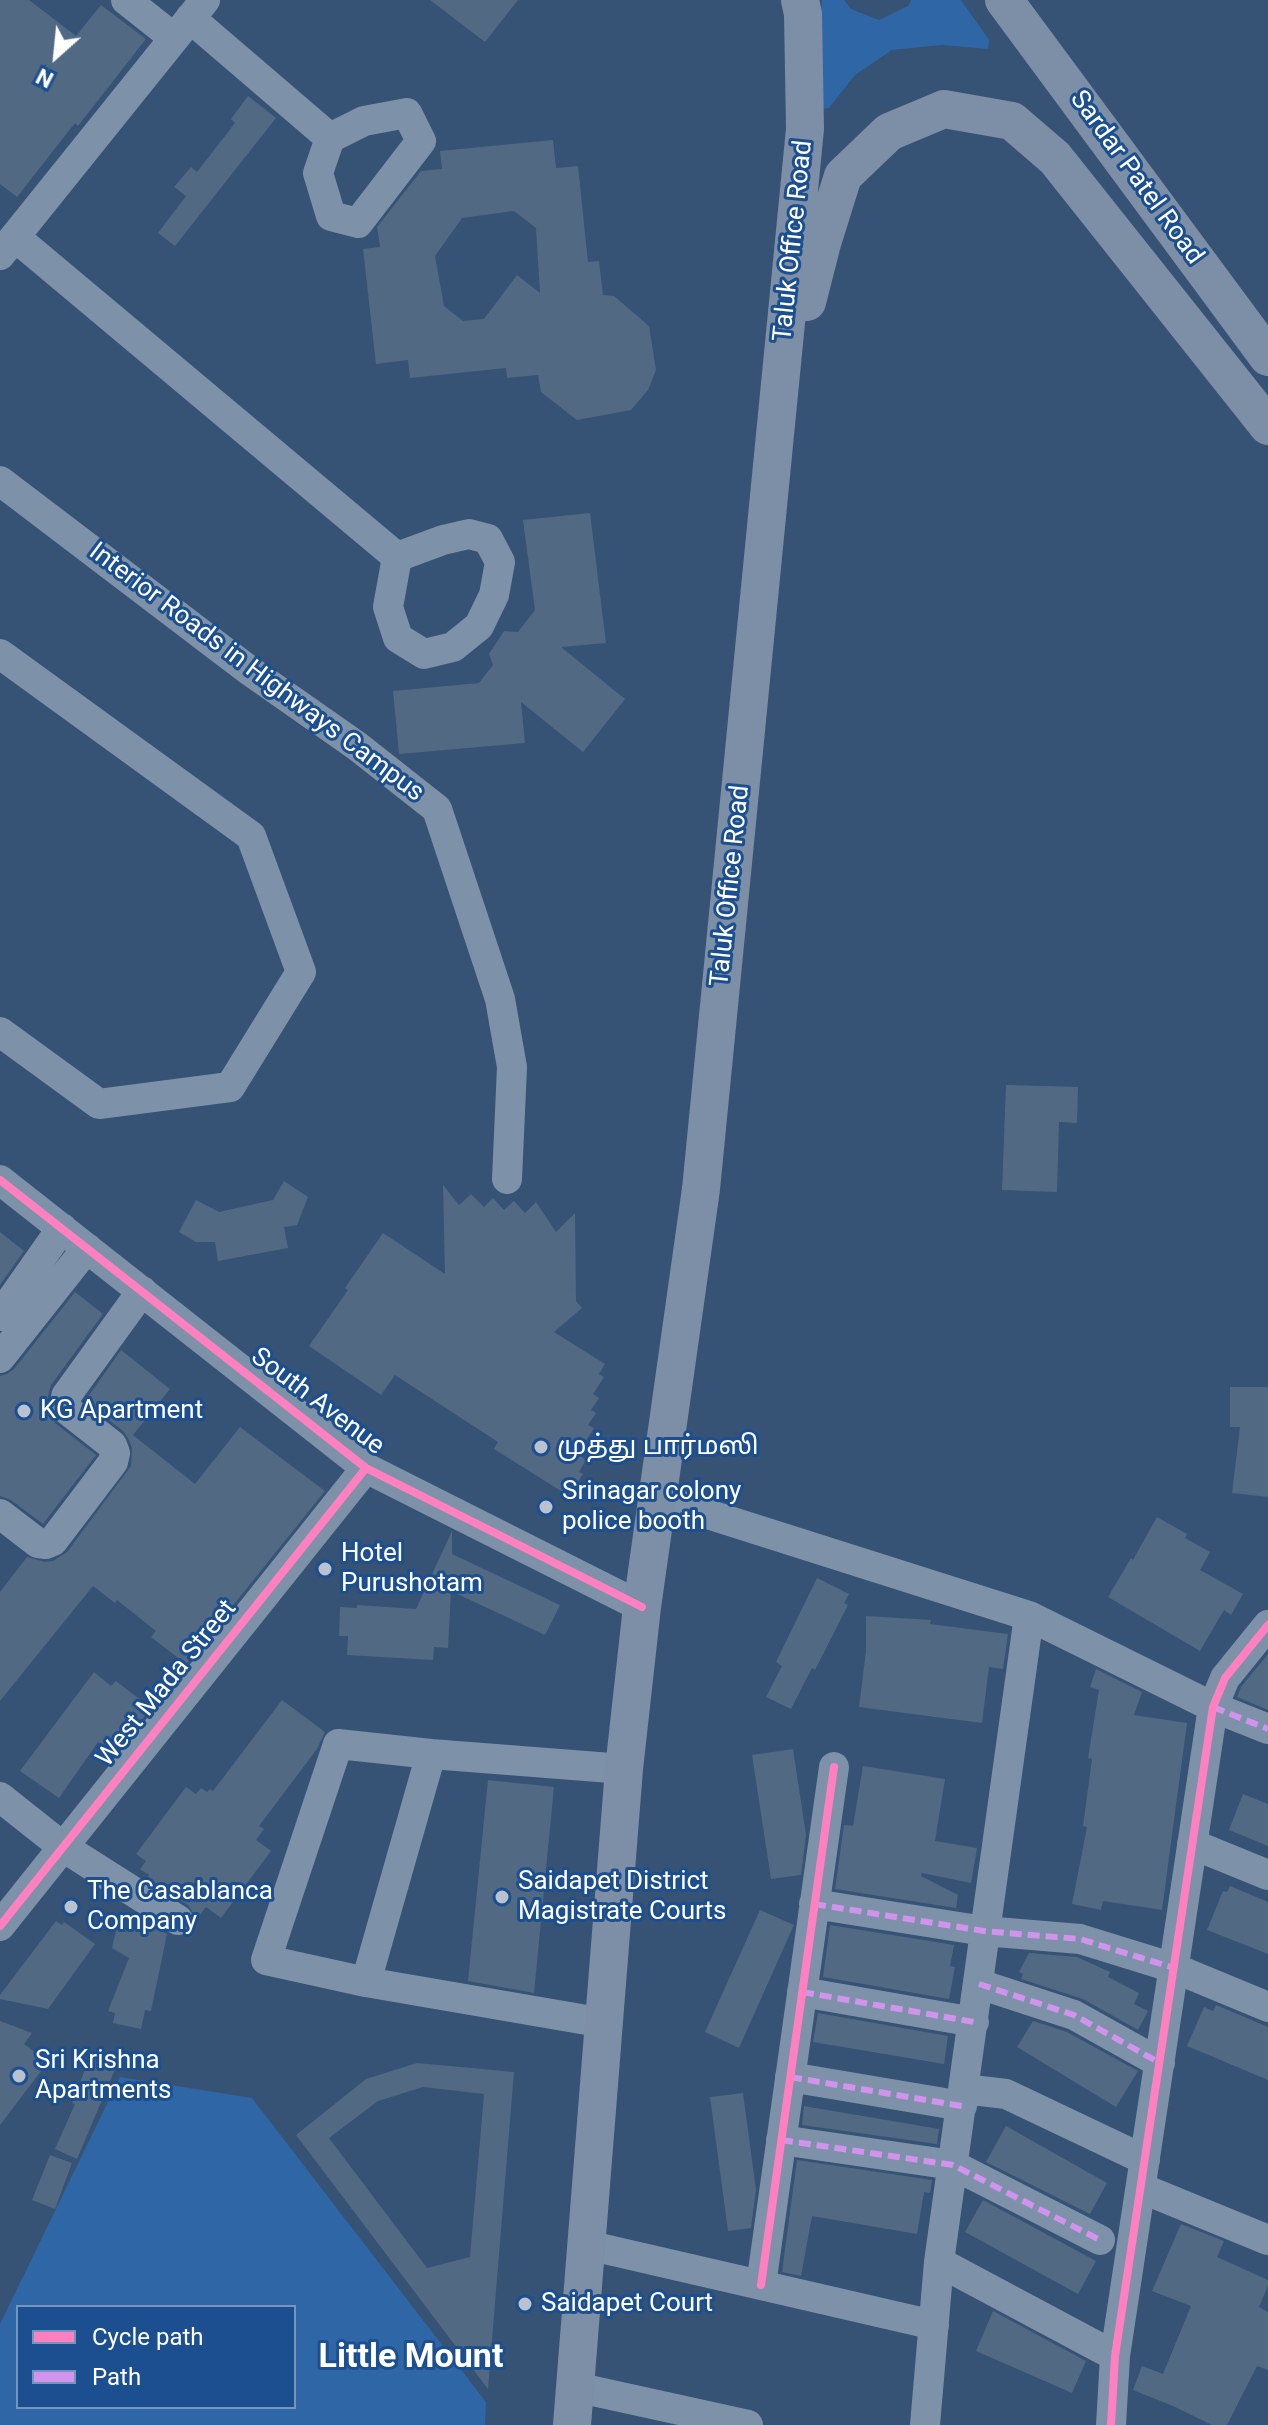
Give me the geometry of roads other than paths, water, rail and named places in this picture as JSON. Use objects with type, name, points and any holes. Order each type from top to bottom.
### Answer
[{"type":"main road","name":"Taluk Office Road","points":[[587,2245],[624,1769],[642,1607],[701,1189],[805,129],[803,14],[800,0]]},
{"type":"main road","name":"Sardar Patel Road","points":[[1004,0],[1268,357]]},
{"type":"main road","points":[[775,429],[822,243],[843,176],[889,132],[944,109],[1012,121],[1055,158],[1268,426]]},
{"type":"main road","points":[[572,2425],[587,2245]]},
{"type":"street","points":[[126,0],[190,19],[330,138]]},
{"type":"street","points":[[190,19],[7,246],[397,557]]},
{"type":"street","name":"Interior Roads in Highways Campus","points":[[0,481],[437,809],[500,999],[512,1067],[507,1179]]},
{"type":"street","points":[[0,654],[251,836],[301,972],[230,1087],[99,1104],[0,1032]]},
{"type":"street","name":"South Avenue","points":[[0,1180],[366,1468],[642,1607]]},
{"type":"street","points":[[0,1316],[62,1228]]},
{"type":"street","points":[[0,1358],[87,1248]]},
{"type":"street","points":[[0,1514],[38,1543],[53,1541],[113,1462],[115,1453],[112,1445],[66,1409],[64,1402],[142,1291]]},
{"type":"street","name":"West Mada Street","points":[[0,1926],[366,1468]]},
{"type":"street","points":[[657,1498],[1029,1616],[1213,1707],[1268,1729]]},
{"type":"street","points":[[925,2425],[939,2262],[1029,1616]]},
{"type":"street","points":[[1111,2425],[1115,2356],[1213,1707],[1225,1678],[1268,1625]]},
{"type":"street","points":[[604,2023],[366,1982],[266,1960],[338,1744],[624,1769]]},
{"type":"street","points":[[366,1982],[431,1754]]},
{"type":"street","points":[[761,2285],[834,1767]]},
{"type":"street","points":[[0,1797],[63,1847],[178,1920]]},
{"type":"street","points":[[1192,1844],[1268,1875]]},
{"type":"street","points":[[814,1904],[984,1931],[1080,1939],[1174,1968],[1268,2007]]},
{"type":"street","points":[[979,1984],[1074,2015],[1160,2063]]},
{"type":"street","points":[[802,1992],[974,2022]]},
{"type":"street","points":[[790,2077],[963,2098],[1006,2094],[1143,2174],[1268,2240]]},
{"type":"street","points":[[781,2140],[953,2165],[1100,2240]]},
{"type":"street","points":[[587,2245],[934,2325]]},
{"type":"street","points":[[939,2262],[1115,2356]]},
{"type":"street","points":[[575,2387],[748,2425]]},
{"type":"place","name":"KG Apartment","points":[[24,1411]]},
{"type":"place","name":"முத்து பார்மஸி","points":[[541,1447]]},
{"type":"place","name":"Srinagar colony police booth","points":[[546,1507]]},
{"type":"place","name":"Hotel Purushotam","points":[[325,1569]]},
{"type":"place","name":"Saidapet District Magistrate Courts","points":[[502,1897]]},
{"type":"place","name":"The Casablanca Company","points":[[71,1907]]},
{"type":"place","name":"Sri Krishna Apartments","points":[[19,2076]]},
{"type":"place","name":"Saidapet Court","points":[[525,2304]]},
{"type":"district","name":"Little Mount","points":[[411,2358]]}]
